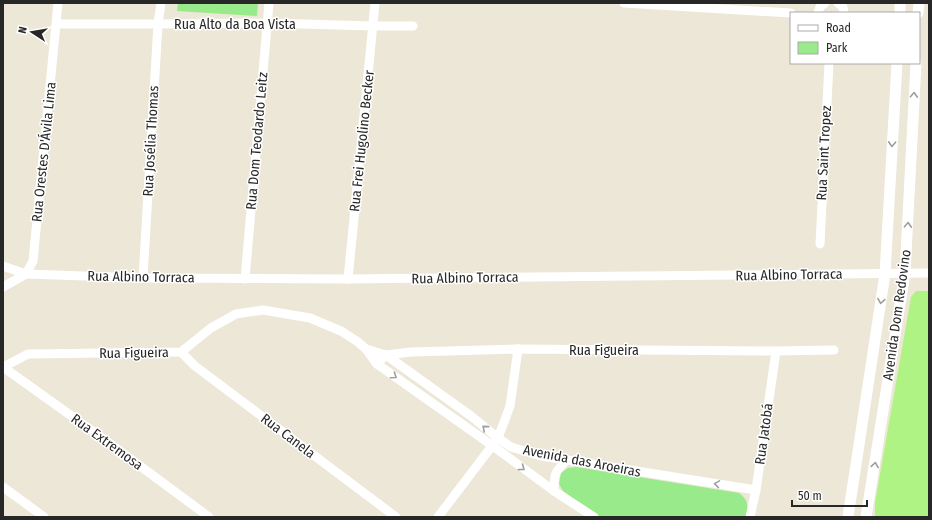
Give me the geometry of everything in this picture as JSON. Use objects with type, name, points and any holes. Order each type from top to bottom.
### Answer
[{"type":"street","name":"Rua Orestes D'Ávila Lima","points":[[26,274],[33,261],[58,3]]},
{"type":"street","name":"Rua Josélia Thomas","points":[[143,278],[158,24],[161,3]]},
{"type":"street","name":"Rua Dom Teodardo Leitz","points":[[245,279],[269,3]]},
{"type":"street","name":"Rua Frei Hugolino Becker","points":[[348,279],[375,3]]},
{"type":"street","points":[[624,3],[710,6],[790,13]]},
{"type":"street","points":[[818,12],[820,7],[824,3]]},
{"type":"street","points":[[838,3],[843,8],[844,12]]},
{"type":"street","name":"Rua Alto da Boa Vista","points":[[57,24],[268,23],[413,26]]},
{"type":"street","name":"Rua Saint Tropez","points":[[820,244],[828,64]]},
{"type":"street","name":"Avenida Dom Redovino","points":[[848,517],[885,274],[897,64]]},
{"type":"street","name":"Avenida Dom Redovino","points":[[866,517],[906,273],[916,64]]},
{"type":"street","name":"Rua Albino Torraca","points":[[3,266],[26,274],[143,278],[245,279],[929,273]]},
{"type":"street","points":[[3,287],[26,274]]},
{"type":"street","name":"Rua Figueira","points":[[3,367],[28,354],[181,352],[211,328],[236,314],[263,310],[310,318],[341,331],[366,349]]},
{"type":"street","points":[[366,349],[376,364],[495,442],[554,491],[594,517]]},
{"type":"street","name":"Avenida das Aroeiras","points":[[366,349],[386,355],[471,416],[495,442],[541,456],[756,490]]},
{"type":"street","points":[[438,517],[495,442],[510,406],[518,349]]},
{"type":"street","name":"Rua Figueira","points":[[386,355],[411,352],[518,349],[834,350]]},
{"type":"street","name":"Rua Jatobá","points":[[750,517],[756,490],[776,350]]},
{"type":"street","name":"Rua Canela","points":[[181,352],[195,366],[396,517]]},
{"type":"street","points":[[376,364],[386,355]]},
{"type":"street","name":"Rua Extremosa","points":[[3,367],[210,517]]},
{"type":"street","points":[[554,491],[554,478],[558,468],[566,460]]},
{"type":"street","points":[[3,486],[44,517]]},
{"type":"green space","points":[[178,3],[258,3],[257,16],[177,11]]},
{"type":"green space","points":[[916,291],[929,291],[929,517],[875,517],[875,503],[911,297]]},
{"type":"green space","points":[[576,467],[739,493],[745,498],[747,504],[746,517],[601,517],[563,491],[559,484],[561,473],[568,468]]}]
